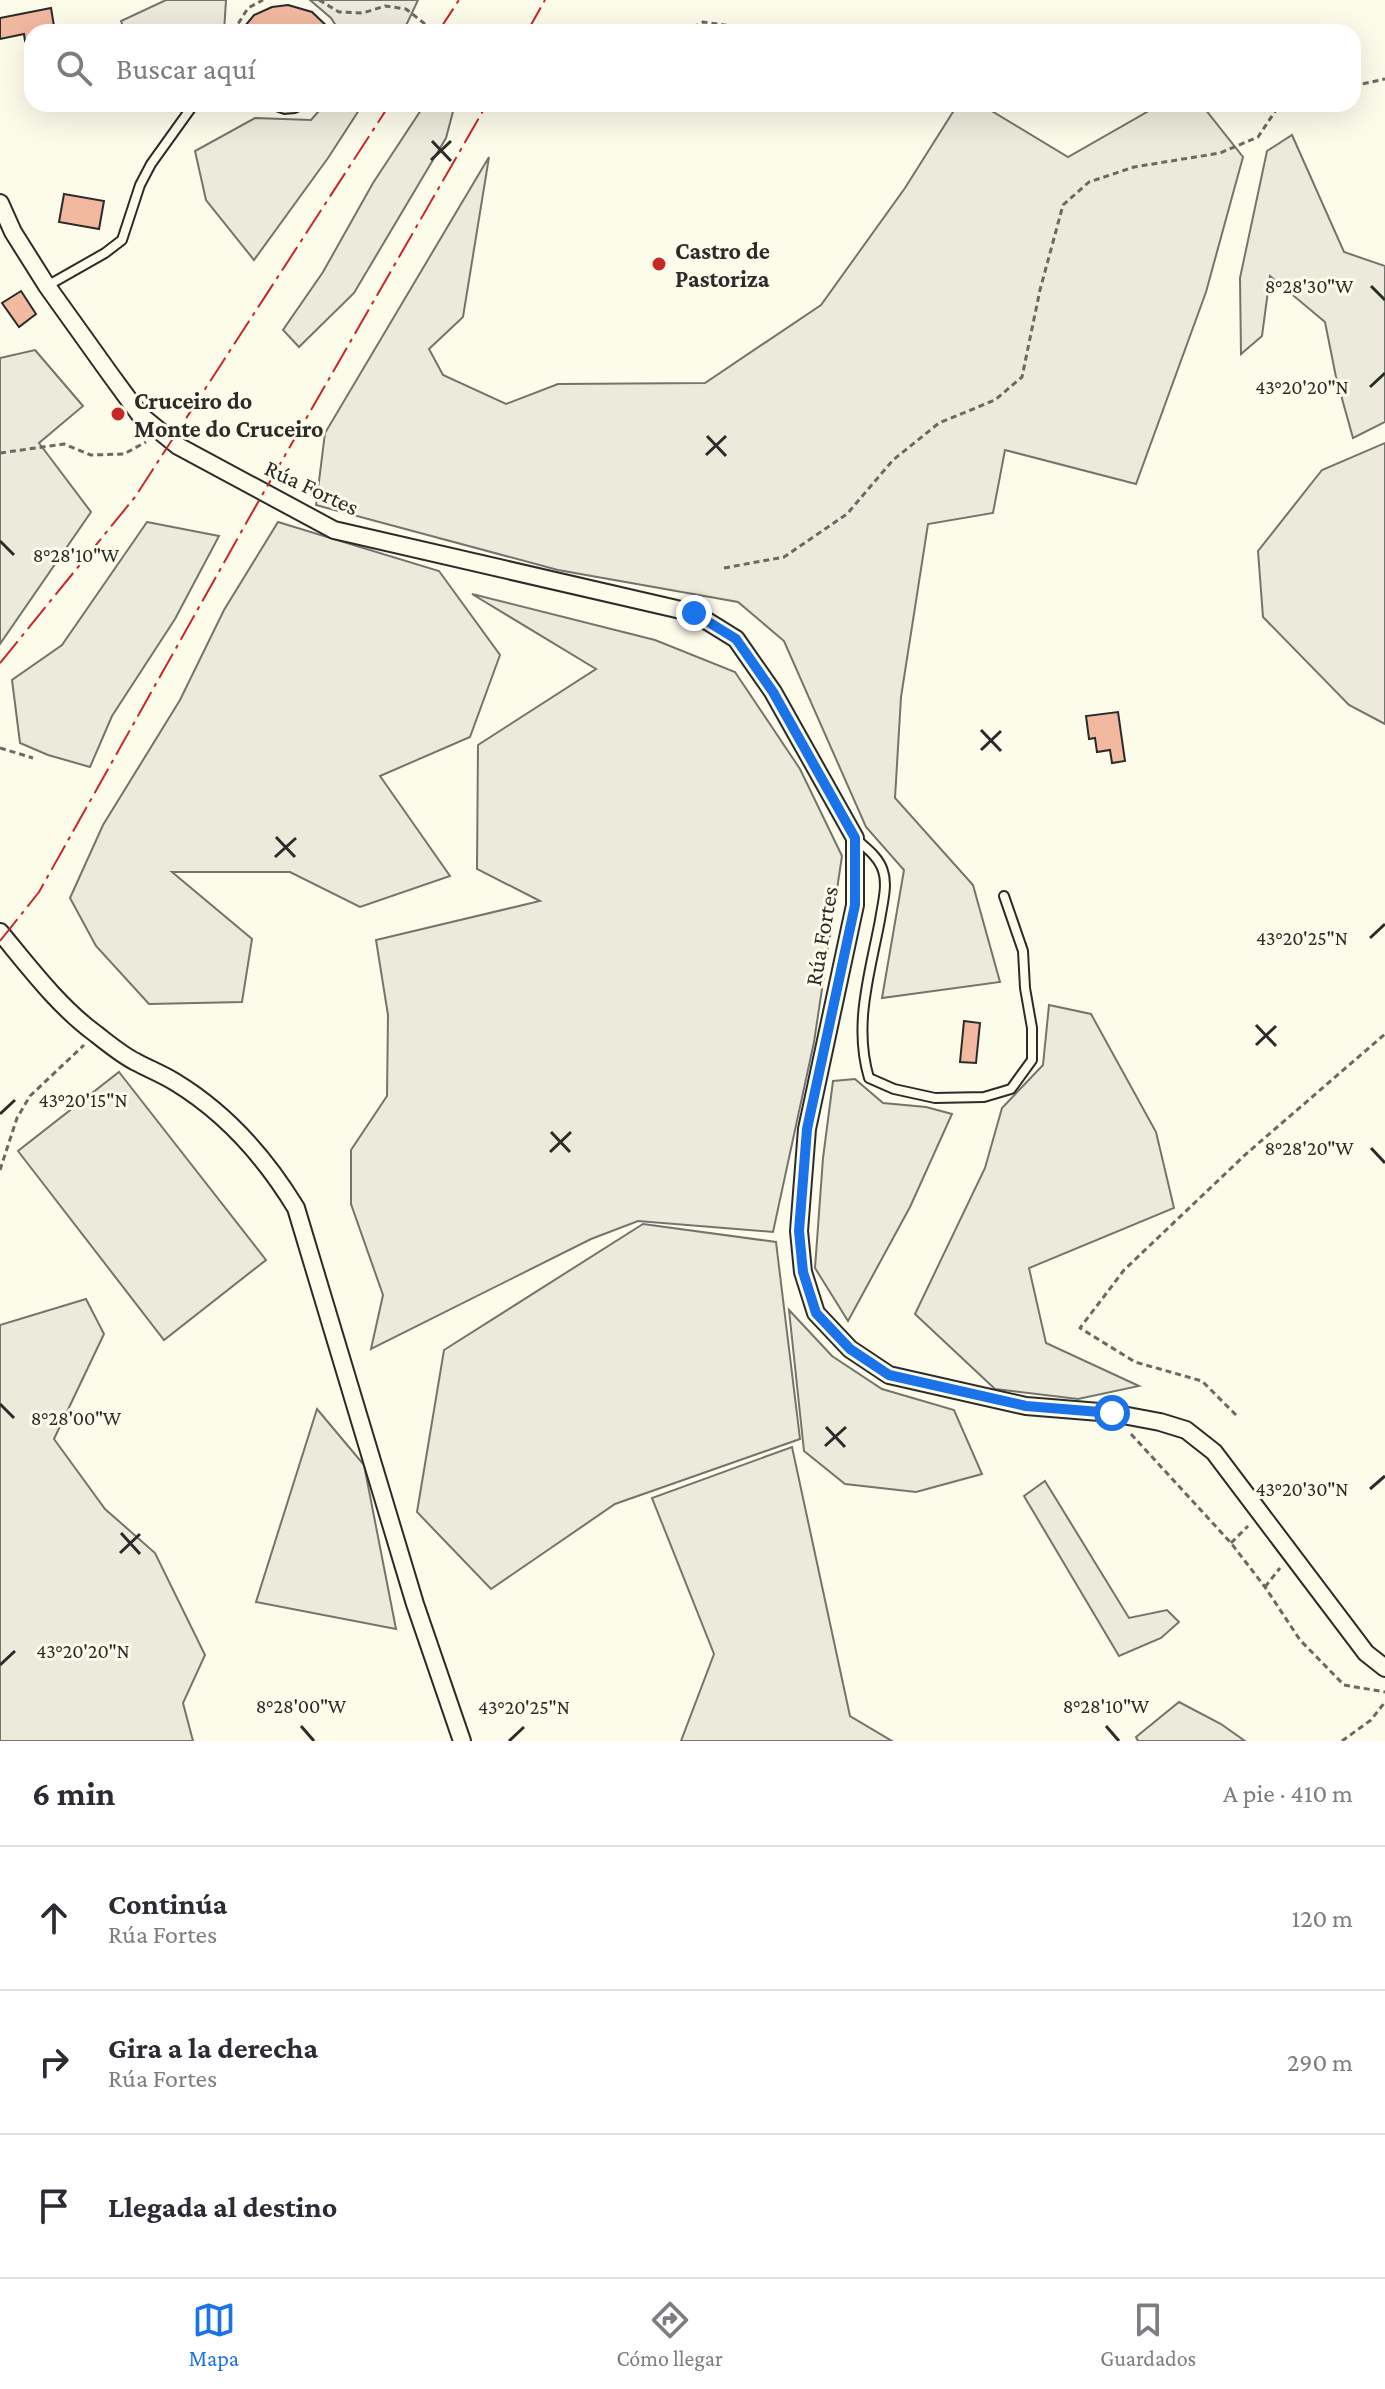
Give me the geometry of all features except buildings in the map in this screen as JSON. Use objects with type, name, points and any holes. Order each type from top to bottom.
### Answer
[{"type":"street","name":"Rúa Fortes","points":[[0,203],[13,232],[47,286],[140,415],[178,446],[334,530],[694,613],[736,639],[773,692],[855,838],[855,905],[807,1129],[799,1231],[803,1272],[816,1313],[850,1349],[889,1375],[1026,1406],[1112,1413],[1186,1430],[1214,1452],[1366,1653],[1385,1668]]},
{"type":"street","points":[[0,932],[54,994],[95,1034],[135,1062],[174,1081],[213,1107],[267,1164],[296,1208],[415,1604],[462,1741]]},
{"type":"lane","points":[[47,286],[122,240],[140,185],[151,164],[188,112]]},
{"type":"lane","points":[[855,838],[878,860],[885,874],[864,1004],[862,1052],[869,1078],[894,1089],[935,1098],[984,1097],[1011,1089],[1032,1060],[1032,1028],[1023,951],[1004,896]]},
{"type":"path","points":[[238,24],[248,8],[263,0]]},
{"type":"path","points":[[319,0],[339,12],[363,13],[385,6],[406,9],[425,24]]},
{"type":"path","points":[[1361,84],[1385,79]]},
{"type":"path","points":[[724,568],[784,557],[847,514],[893,460],[939,423],[995,400],[1022,377],[1040,290],[1063,205],[1089,182],[1134,167],[1220,153],[1258,137],[1275,112]]},
{"type":"path","points":[[0,453],[64,444],[91,455],[124,454],[162,433]]},
{"type":"path","points":[[0,748],[33,758]]},
{"type":"path","points":[[0,1170],[17,1118],[30,1096],[95,1034]]},
{"type":"path","points":[[1236,1415],[1202,1381],[1135,1362],[1080,1328],[1124,1270],[1246,1154],[1385,1034]]},
{"type":"path","points":[[1112,1413],[1231,1543],[1300,1640],[1344,1685],[1385,1692]]},
{"type":"path","points":[[1231,1543],[1261,1513]]},
{"type":"path","points":[[1265,1587],[1292,1554]]},
{"type":"path","points":[[1342,1741],[1371,1720],[1385,1702]]},
{"type":"shaded area","points":[[166,0],[226,0],[224,24],[122,24],[121,21]]},
{"type":"shaded area","points":[[310,0],[418,0],[407,24],[335,24]]},
{"type":"shaded area","points":[[318,112],[358,112],[254,260],[206,200],[195,151],[255,118],[311,120]]},
{"type":"shaded area","points":[[420,112],[453,112],[446,138],[354,293],[299,347],[283,330],[323,272],[373,183]]},
{"type":"shaded area","points":[[953,112],[993,112],[1068,157],[1147,112],[1207,112],[1243,157],[1206,292],[1136,484],[1005,450],[993,513],[928,524],[901,697],[895,798],[973,885],[1000,982],[882,998],[904,870],[866,827],[784,641],[738,602],[558,570],[316,505],[325,433],[489,157],[463,317],[429,349],[443,375],[506,404],[558,384],[705,383],[821,305],[905,188]]},
{"type":"shaded area","points":[[1292,135],[1344,252],[1385,266],[1385,422],[1353,438],[1325,322],[1270,276],[1262,336],[1241,354],[1240,278],[1267,151]]},
{"type":"shaded area","points":[[35,350],[83,406],[39,443],[91,512],[0,644],[0,358]]},
{"type":"shaded area","points":[[1385,443],[1385,724],[1349,705],[1263,617],[1258,551],[1322,470]]},
{"type":"shaded area","points":[[147,522],[219,536],[175,619],[112,716],[90,767],[20,743],[12,680],[62,645]]},
{"type":"shaded area","points":[[278,522],[439,571],[500,655],[470,737],[380,776],[450,876],[360,907],[290,872],[172,872],[252,939],[242,1002],[149,1004],[96,946],[70,898],[103,825],[180,700],[224,610]]},
{"type":"shaded area","points":[[472,594],[655,640],[735,672],[800,769],[842,856],[814,1042],[773,1232],[638,1221],[591,1239],[371,1349],[383,1295],[351,1204],[351,1150],[387,1096],[388,1015],[376,940],[540,901],[477,869],[478,745],[596,669]]},
{"type":"shaded area","points":[[1049,1005],[1091,1014],[1156,1132],[1174,1208],[1029,1268],[1046,1343],[1139,1386],[1078,1399],[995,1389],[915,1314],[985,1168],[1002,1108],[1043,1065]]},
{"type":"shaded area","points":[[119,1072],[266,1260],[164,1340],[18,1151]]},
{"type":"shaded area","points":[[855,1079],[883,1103],[926,1107],[952,1114],[910,1207],[848,1321],[815,1268],[823,1158],[833,1081]]},
{"type":"shaded area","points":[[643,1224],[776,1242],[800,1439],[615,1504],[491,1589],[417,1512],[444,1350]]},
{"type":"shaded area","points":[[86,1299],[104,1334],[54,1439],[105,1509],[155,1553],[205,1655],[183,1703],[193,1741],[0,1741],[0,1325]]},
{"type":"shaded area","points":[[789,1310],[832,1356],[882,1389],[954,1410],[982,1474],[916,1492],[845,1484],[804,1451]]},
{"type":"shaded area","points":[[317,1409],[364,1465],[396,1629],[256,1602]]},
{"type":"shaded area","points":[[792,1447],[850,1716],[892,1741],[681,1741],[714,1654],[652,1498]]},
{"type":"shaded area","points":[[1045,1481],[1129,1618],[1167,1610],[1179,1622],[1161,1638],[1119,1656],[1024,1496]]},
{"type":"shaded area","points":[[1179,1702],[1221,1724],[1245,1741],[1138,1741],[1136,1737]]},
{"type":"power","points":[[443,24],[459,0]]},
{"type":"power","points":[[532,24],[545,0]]},
{"type":"power","points":[[0,663],[135,497],[385,112]]},
{"type":"power","points":[[0,941],[39,892],[482,112]]},
{"type":"place","name":"Castro de Pastoriza","points":[[659,264]]},
{"type":"place","name":"Cruceiro do Monte do Cruceiro","points":[[118,414]]},
{"type":"route","points":[[694,613],[736,639],[773,692],[855,838],[855,905],[807,1129],[799,1231],[803,1272],[816,1313],[850,1349],[889,1375],[1026,1406],[1112,1413]]}]
